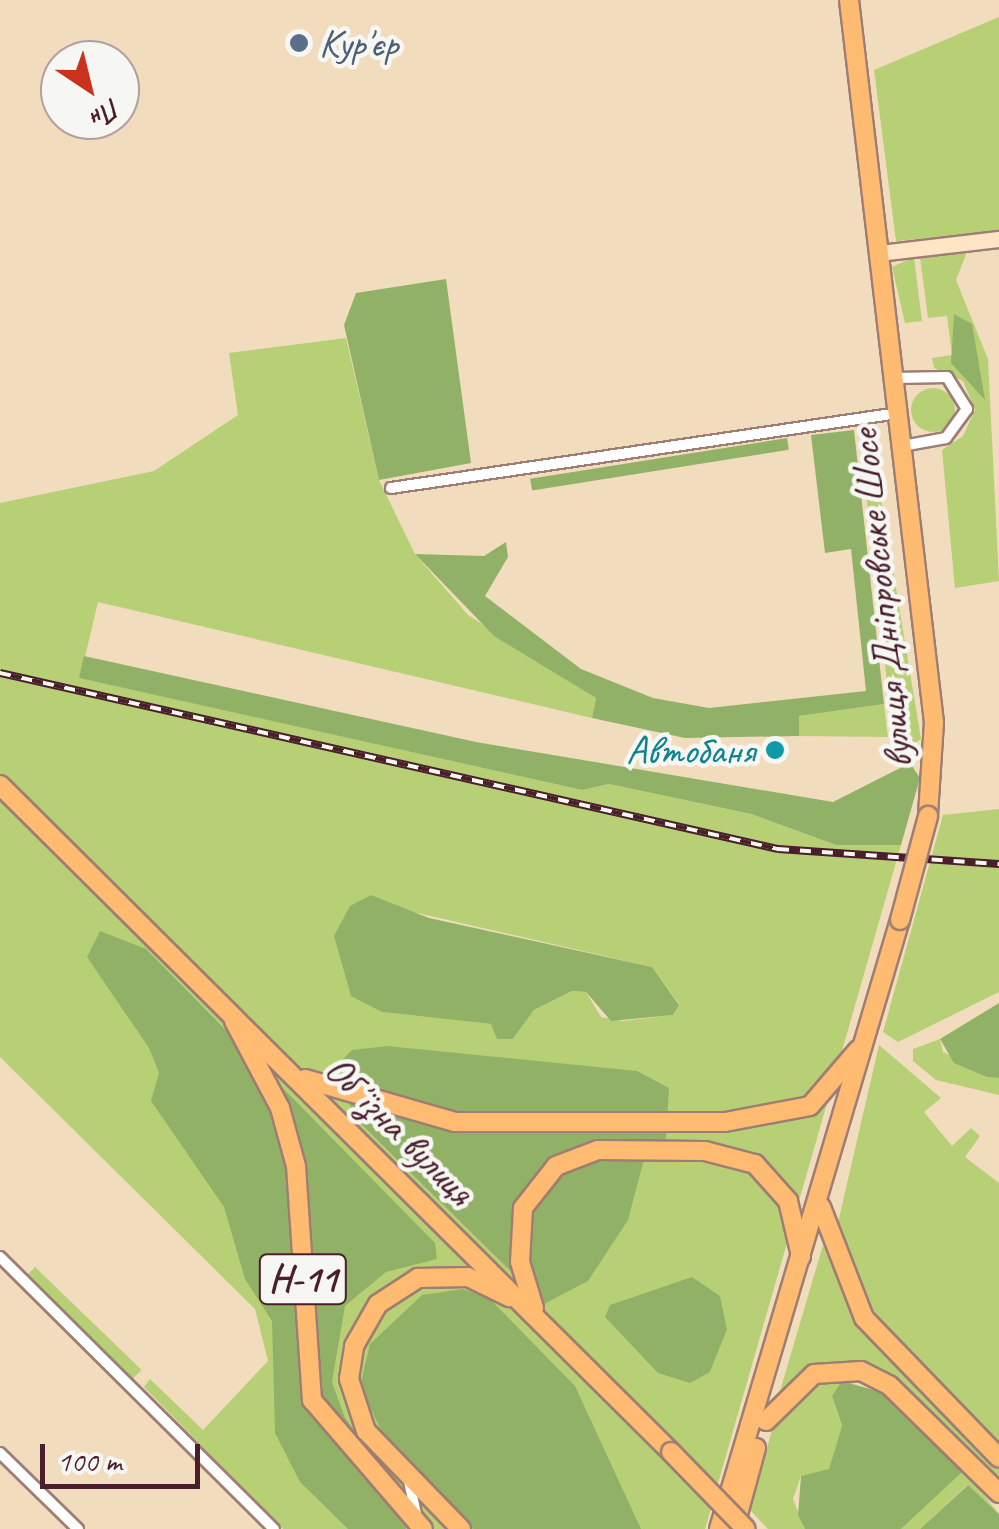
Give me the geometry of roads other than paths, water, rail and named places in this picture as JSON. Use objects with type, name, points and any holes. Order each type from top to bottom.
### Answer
[{"type":"main road","name":"вулиця Дніпровське Шосе","points":[[719,1529],[761,1411],[928,816],[934,722],[849,0]]},
{"type":"main road","name":"Обʼїзна вулиця","points":[[0,785],[224,1002],[746,1529]]},
{"type":"main road","name":"Н-11","points":[[224,1002],[293,1152],[312,1400],[419,1528]]},
{"type":"main road","points":[[298,1076],[455,1122],[726,1122],[810,1106],[865,1042]]},
{"type":"main road","points":[[538,1318],[520,1262],[523,1208],[556,1166],[598,1150],[705,1151],[755,1164],[788,1201],[802,1264]]},
{"type":"main road","points":[[820,1199],[826,1239],[864,1318],[999,1458]]},
{"type":"main road","points":[[461,1529],[408,1477],[356,1415],[350,1364],[367,1316],[404,1286],[446,1274],[490,1286],[538,1318]]},
{"type":"main road","points":[[760,1435],[795,1384],[840,1368],[861,1371],[889,1385],[999,1493]]},
{"type":"main road","name":"вулиця Дніпровське Шосе","points":[[734,1529],[760,1435],[761,1411]]},
{"type":"street","points":[[879,254],[999,239]]},
{"type":"street","points":[[895,378],[947,377],[967,410],[946,438],[902,446]]},
{"type":"street","points":[[392,488],[898,413]]},
{"type":"street","points":[[0,1257],[274,1529]]},
{"type":"street","points":[[0,1453],[78,1529]]},
{"type":"street","points":[[408,1477],[419,1528]]},
{"type":"railway","points":[[0,673],[778,849],[999,864]]},
{"type":"place","name":"Кур'єр","points":[[299,43]]},
{"type":"place","name":"Автобаня","points":[[775,750]]}]
